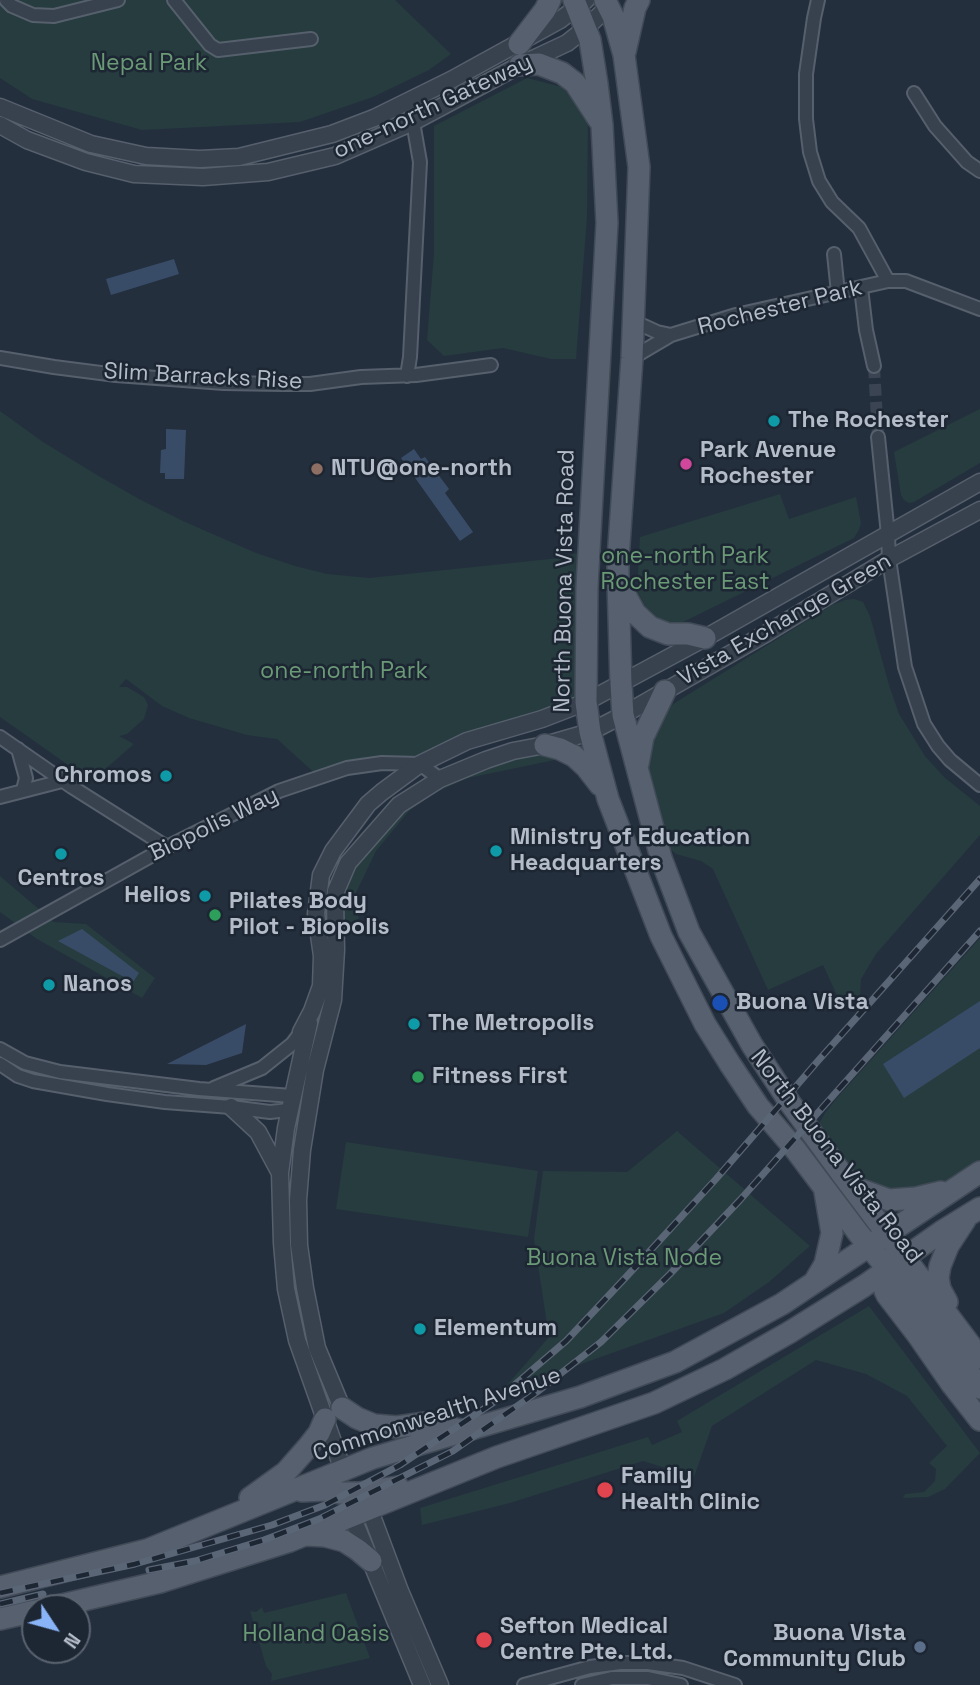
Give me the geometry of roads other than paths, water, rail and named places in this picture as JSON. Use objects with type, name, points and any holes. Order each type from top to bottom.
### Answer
[{"type":"main road","points":[[519,44],[550,0]]},
{"type":"main road","points":[[624,55],[639,0]]},
{"type":"main road","name":"North Buona Vista Road","points":[[610,2],[624,55],[639,167],[634,321],[618,559],[621,684],[623,715],[661,858],[689,932],[752,1045],[775,1081],[887,1235],[897,1263],[933,1323],[980,1388]]},
{"type":"main road","name":"North Buona Vista Road","points":[[579,3],[592,51],[602,125],[607,223],[587,587],[586,702],[590,732],[608,799],[661,936],[705,1024],[758,1106],[795,1149],[869,1247],[897,1263],[960,1331],[980,1358]]},
{"type":"main road","points":[[520,65],[539,64],[562,73],[575,83],[602,125]]},
{"type":"main road","points":[[618,582],[635,613],[650,627],[668,634],[688,634],[705,638]]},
{"type":"main road","points":[[638,771],[643,737],[664,691]]},
{"type":"main road","points":[[545,745],[567,752],[580,761],[608,799]]},
{"type":"main road","name":"Commonwealth Avenue","points":[[0,1587],[148,1550],[373,1458],[580,1397],[675,1362],[782,1304],[980,1172]]},
{"type":"main road","points":[[842,1174],[859,1189],[889,1199],[916,1198],[953,1189]]},
{"type":"main road","points":[[814,1283],[825,1264],[832,1233],[824,1186]]},
{"type":"main road","points":[[91,1598],[160,1582],[305,1535],[395,1487],[418,1489],[497,1457],[654,1403],[726,1369],[780,1338],[852,1294],[974,1212]]},
{"type":"main road","points":[[960,1331],[940,1289],[938,1278],[948,1246],[974,1212]]},
{"type":"main road","points":[[897,1263],[885,1291],[887,1295],[980,1420]]},
{"type":"main road","points":[[223,1518],[286,1472],[334,1414],[357,1418],[374,1425],[397,1427],[425,1423],[463,1431]]},
{"type":"main road","points":[[360,1505],[373,1458]]},
{"type":"main road","points":[[343,1470],[360,1505]]},
{"type":"main road","points":[[289,1491],[326,1490],[340,1493],[360,1505]]},
{"type":"main road","points":[[305,1535],[344,1541],[371,1562]]},
{"type":"main road","points":[[0,1619],[21,1614]]},
{"type":"street","points":[[6,0],[33,15],[54,16],[118,0]]},
{"type":"street","points":[[174,0],[215,49],[311,39]]},
{"type":"street","name":"Rochester Park","points":[[818,0],[806,74],[808,143],[819,181],[832,202],[859,228],[888,281]]},
{"type":"street","name":"one-north Gateway","points":[[0,125],[27,140],[86,162],[134,174],[203,177],[268,172],[335,156],[412,122],[567,43],[586,28],[610,2]]},
{"type":"street","name":"one-north Gateway","points":[[0,107],[91,144],[112,149],[146,156],[200,159],[239,157],[332,134],[374,118],[519,44],[560,20],[579,3]]},
{"type":"street","points":[[914,93],[935,126],[967,162],[980,171]]},
{"type":"street","points":[[407,376],[420,162],[412,122]]},
{"type":"street","points":[[834,254],[838,293]]},
{"type":"street","name":"Rochester Park","points":[[632,358],[671,335],[736,315],[888,281],[906,281],[980,309]]},
{"type":"street","points":[[861,288],[874,366]]},
{"type":"street","name":"Rochester Park","points":[[634,321],[657,332],[671,335]]},
{"type":"street","name":"Slim Barracks Rise","points":[[0,358],[116,375],[224,383],[310,384],[361,377],[407,376],[491,365]]},
{"type":"street","points":[[878,436],[889,559],[905,667],[924,724],[950,760],[980,785]]},
{"type":"street","name":"Vista Exchange Green","points":[[312,1011],[321,986],[322,956],[316,914],[321,875],[333,851],[368,804],[420,764],[467,741],[542,719],[586,702],[621,684],[980,482]]},
{"type":"street","name":"Vista Exchange Green","points":[[334,1414],[305,1288],[299,1245],[298,1200],[302,1150],[315,1070],[333,1000],[336,891],[348,863],[399,805],[440,779],[504,754],[590,732],[767,633],[889,559],[980,510]]},
{"type":"street","points":[[0,737],[167,847]]},
{"type":"street","points":[[18,749],[26,778],[23,790]]},
{"type":"street","name":"Biopolis Way","points":[[0,940],[167,847],[279,791],[347,768],[382,763],[420,764]]},
{"type":"street","points":[[420,764],[440,779]]},
{"type":"street","points":[[0,797],[62,780]]},
{"type":"street","points":[[211,1089],[262,1068],[292,1044],[312,1011]]},
{"type":"street","points":[[312,1011],[290,1103],[280,1173],[282,1243],[286,1289],[297,1340],[334,1414],[343,1470]]},
{"type":"street","points":[[0,1049],[42,1069],[211,1089],[309,1105]]},
{"type":"street","points":[[0,1064],[18,1076],[63,1087],[165,1102],[270,1112],[290,1103]]},
{"type":"street","points":[[232,1107],[258,1132],[280,1173]]},
{"type":"street","points":[[360,1505],[371,1562],[422,1685]]},
{"type":"street","points":[[360,1505],[440,1685]]},
{"type":"street","points":[[524,1685],[590,1667],[620,1663],[648,1663],[684,1668],[735,1685]]},
{"type":"street","points":[[582,1685],[612,1678],[648,1678],[681,1685]]},
{"type":"water","points":[[174,259],[179,274],[111,295],[106,279]]},
{"type":"water","points":[[166,429],[186,430],[184,479],[165,479],[165,473],[160,473],[161,450],[166,449]]},
{"type":"water","points":[[414,449],[421,459],[425,457],[449,489],[445,493],[473,532],[460,541],[401,458]]},
{"type":"water","points":[[82,929],[139,973],[133,982],[58,941]]},
{"type":"water","points":[[980,1001],[980,1048],[904,1098],[883,1064]]},
{"type":"water","points":[[246,1024],[242,1053],[206,1065],[167,1064]]},
{"type":"tunnel","points":[[874,366],[878,437]]},
{"type":"railway","points":[[0,1593],[135,1564],[272,1525],[325,1505],[400,1465],[497,1400],[566,1341],[627,1276],[980,879]]},
{"type":"railway","points":[[149,1570],[195,1561],[264,1540],[319,1519],[453,1451],[537,1392],[601,1342],[670,1274],[740,1200],[980,931]]},
{"type":"railway","points":[[0,1604],[21,1599]]},
{"type":"place","name":"The Rochester","points":[[774,421]]},
{"type":"place","name":"Park Avenue Rochester","points":[[686,464]]},
{"type":"place","name":"NTU@one-north","points":[[317,469]]},
{"type":"place","name":"Chromos","points":[[166,776]]},
{"type":"place","name":"Ministry of Education Headquarters","points":[[496,851]]},
{"type":"place","name":"Centros","points":[[61,854]]},
{"type":"place","name":"Helios","points":[[205,896]]},
{"type":"place","name":"Pilates Body Pilot - Biopolis","points":[[215,915]]},
{"type":"place","name":"Nanos","points":[[49,985]]},
{"type":"place","name":"Buona Vista","points":[[720,1003]]},
{"type":"place","name":"The Metropolis","points":[[414,1024]]},
{"type":"place","name":"Fitness First","points":[[418,1077]]},
{"type":"place","name":"Elementum","points":[[420,1329]]},
{"type":"place","name":"Family Health Clinic","points":[[605,1490]]},
{"type":"place","name":"Sefton Medical Centre Pte. Ltd.","points":[[484,1640]]},
{"type":"place","name":"Buona Vista Community Club","points":[[920,1647]]},
{"type":"park label","name":"Nepal Park","points":[[149,64]]},
{"type":"park label","name":"one-north Park Rochester East","points":[[685,570]]},
{"type":"park label","name":"one-north Park","points":[[344,672]]},
{"type":"park label","name":"Buona Vista Node","points":[[624,1259]]},
{"type":"park label","name":"Holland Oasis","points":[[316,1635]]}]
